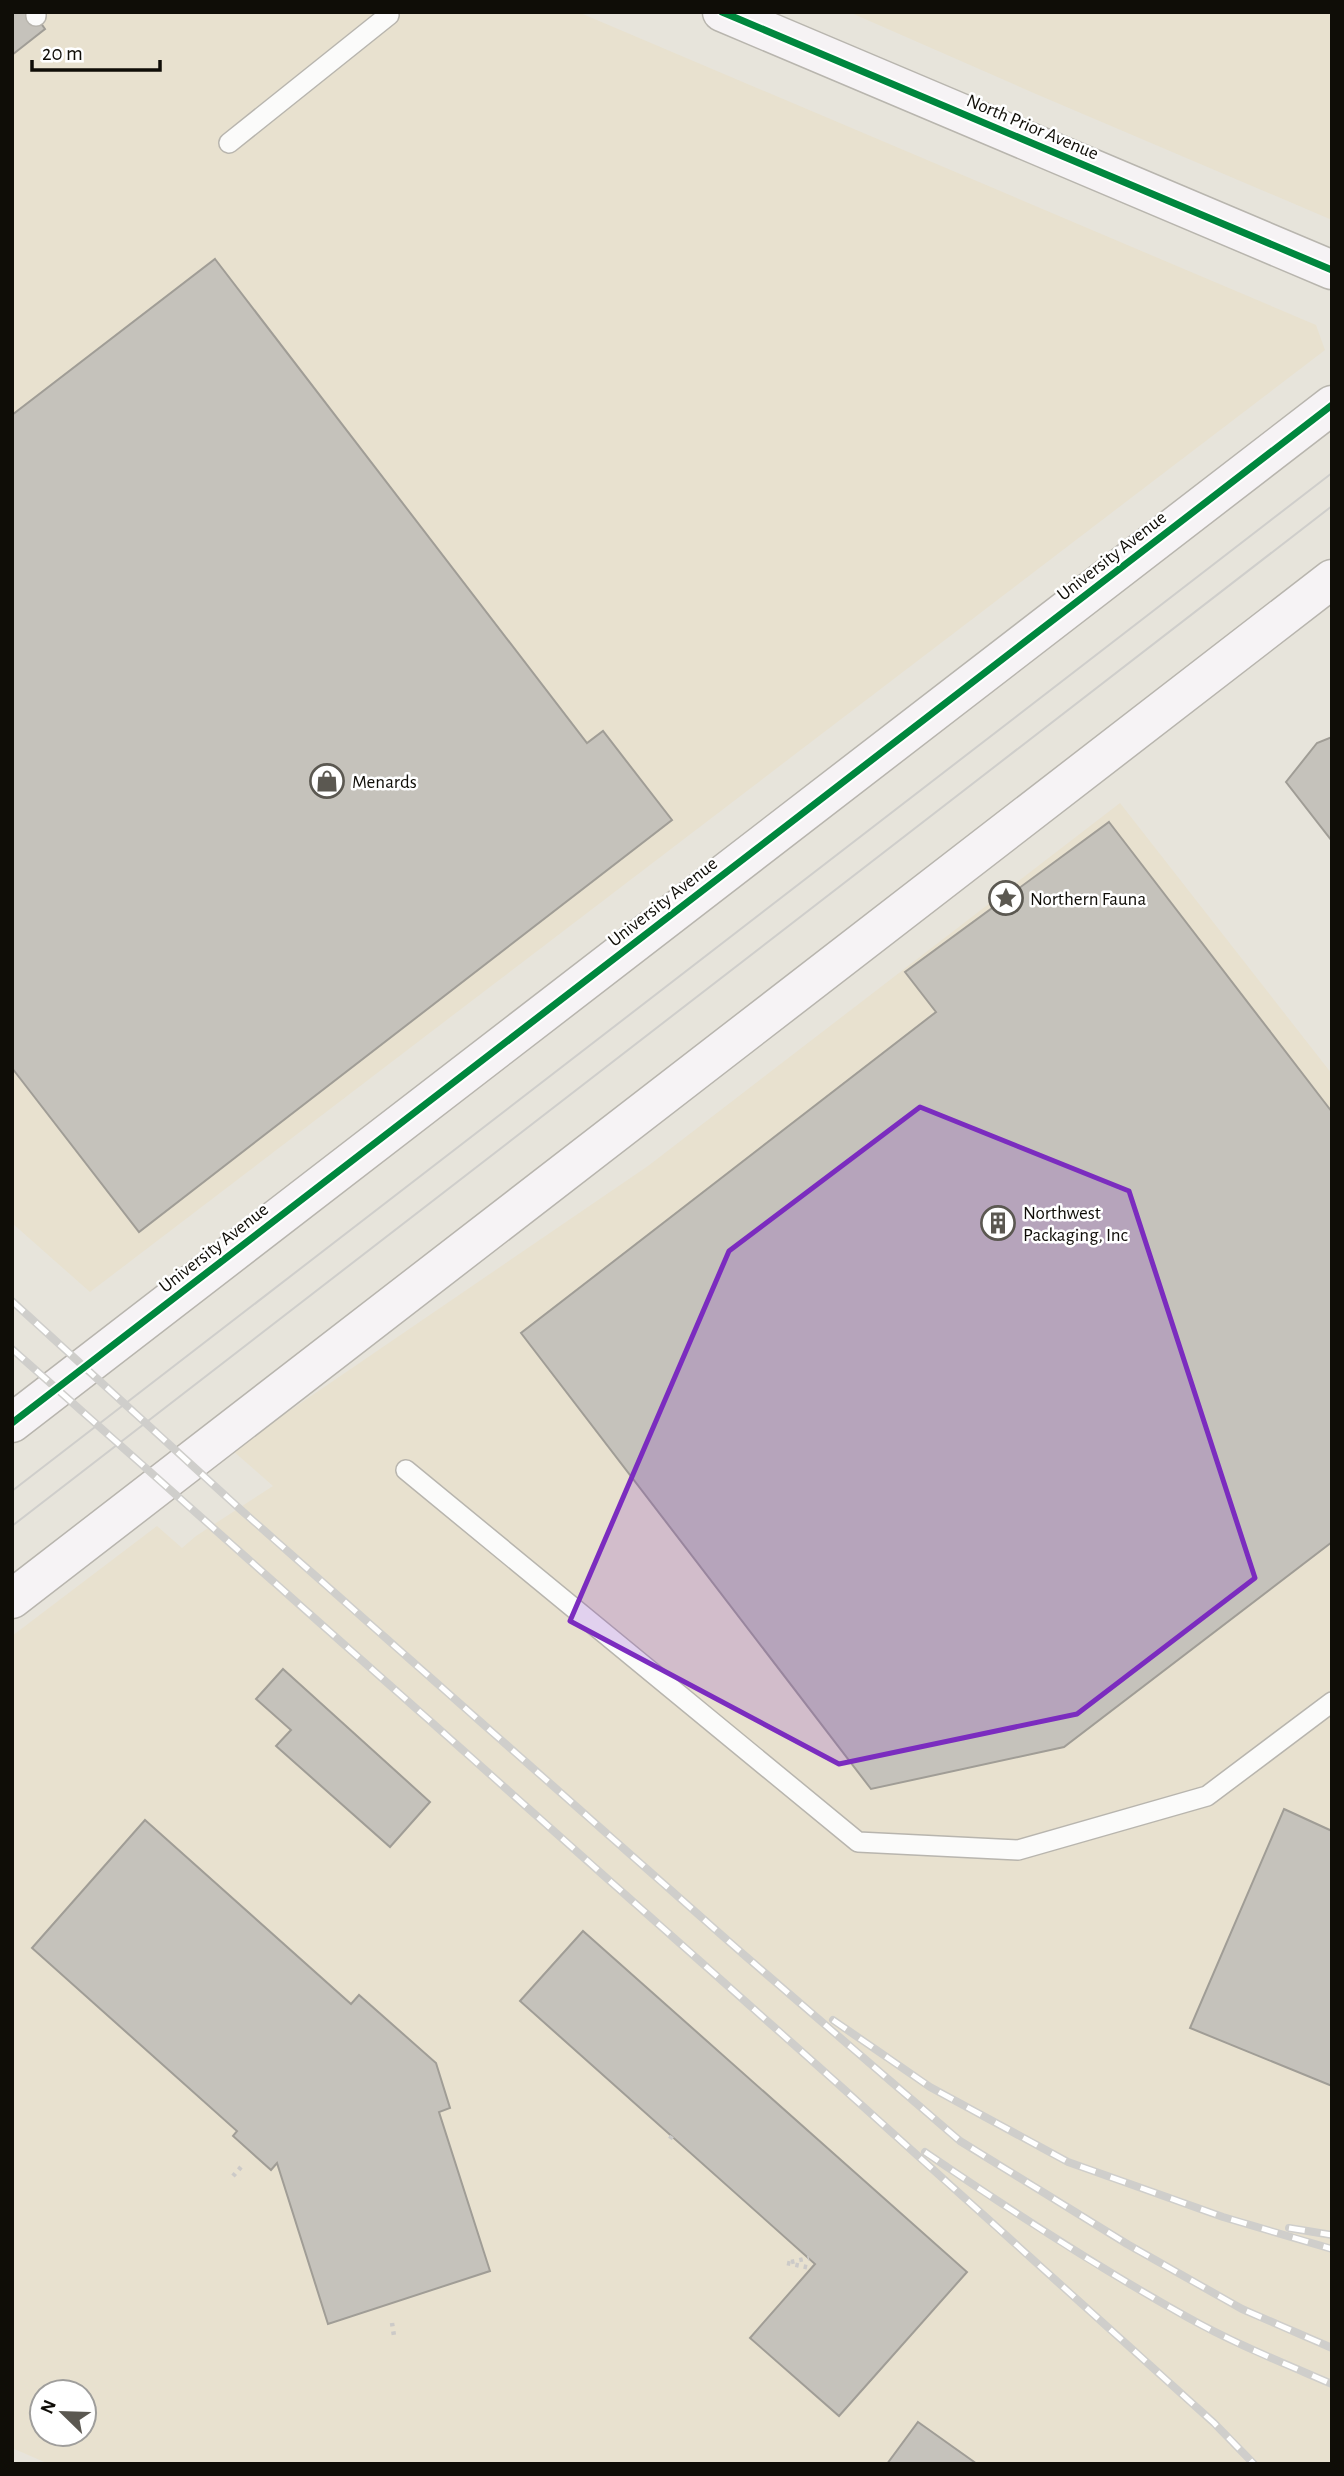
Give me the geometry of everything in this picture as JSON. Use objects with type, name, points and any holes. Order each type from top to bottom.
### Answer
[{"type":"main road","name":"North Prior Avenue","points":[[722,12],[1332,270]]},
{"type":"main road","name":"University Avenue","points":[[12,1423],[1332,405]]},
{"type":"main road","points":[[12,1599],[1332,579]]},
{"type":"lane","points":[[229,143],[389,15]]},
{"type":"lane","points":[[406,1470],[858,1842],[1018,1850],[1207,1796],[1332,1702]]},
{"type":"path","points":[[233,2176],[240,2167]]},
{"type":"path","points":[[808,2258],[787,2263],[811,2268]]},
{"type":"path","points":[[392,2323],[394,2336]]},
{"type":"highlighted area","points":[[920,1107],[1129,1191],[1255,1578],[1077,1714],[839,1764],[570,1621],[729,1251]]},
{"type":"shaded area","points":[[12,12],[578,12],[1316,325],[1325,350],[90,1292],[12,1223]]},
{"type":"shaded area","points":[[849,12],[1332,12],[1332,220],[1036,94]]},
{"type":"shaded area","points":[[1120,803],[1332,1074],[1332,2464],[49,2464],[12,2448],[12,1636],[157,1526],[182,1548],[273,1486],[232,1450],[648,1166]]},
{"type":"building","points":[[12,12],[33,12],[45,29],[12,55]]},
{"type":"building","name":"Menards","points":[[215,259],[587,743],[603,731],[672,820],[139,1232],[12,1068],[12,415]]},
{"type":"building","points":[[1332,737],[1332,841],[1286,782],[1317,743]]},
{"type":"building","name":"Northwest Packaging, Inc","points":[[1109,822],[1332,1112],[1332,1542],[1064,1747],[871,1789],[521,1333],[936,1012],[905,972]]},
{"type":"building","points":[[283,1669],[430,1802],[390,1847],[276,1746],[291,1730],[256,1699]]},
{"type":"building","points":[[1284,1809],[1332,1831],[1332,2086],[1190,2028]]},
{"type":"building","points":[[145,1820],[351,2004],[359,1995],[436,2063],[450,2108],[439,2112],[490,2271],[328,2324],[277,2163],[271,2170],[233,2136],[237,2131],[32,1948]]},
{"type":"building","points":[[583,1931],[967,2272],[839,2416],[750,2338],[815,2264],[520,2001]]},
{"type":"building","points":[[918,2422],[977,2464],[887,2464]]},
{"type":"tram line","points":[[12,1491],[1332,473]]},
{"type":"tram line","points":[[12,1526],[1332,506]]},
{"type":"railway","points":[[12,1301],[241,1510],[743,1954],[960,2141],[1127,2244],[1242,2309],[1332,2348]]},
{"type":"railway","points":[[12,1349],[837,2083],[1214,2423],[1254,2464]]},
{"type":"railway","points":[[833,2020],[930,2087],[1068,2162],[1223,2217],[1332,2249]]},
{"type":"railway","points":[[925,2152],[1054,2238],[1153,2298],[1222,2335],[1332,2384]]},
{"type":"railway","points":[[1289,2228],[1332,2235]]},
{"type":"cycle path","points":[[722,12],[1332,270]]},
{"type":"cycle path","points":[[12,1423],[1332,405]]},
{"type":"place","name":"Menards","points":[[327,781]]},
{"type":"place","name":"Northern Fauna","points":[[1006,898]]},
{"type":"place","name":"Northwest Packaging, Inc","points":[[998,1223]]}]
